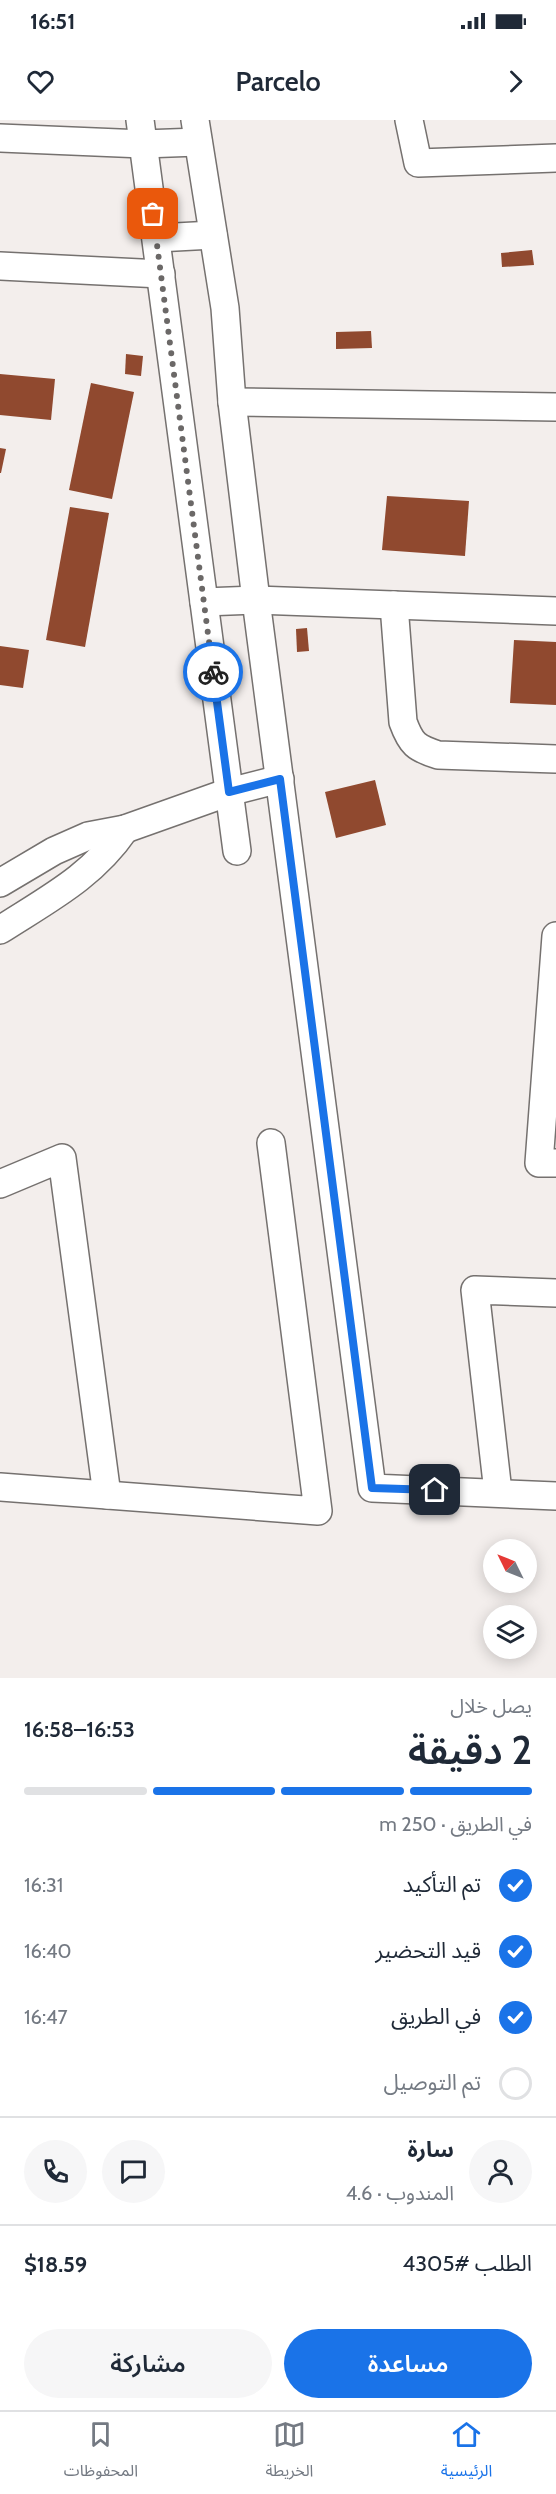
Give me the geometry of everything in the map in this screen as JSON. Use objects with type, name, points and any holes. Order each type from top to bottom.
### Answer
[{"type":"street","points":[[409,120],[418,163],[556,158]]},
{"type":"street","points":[[0,138],[196,131],[225,308],[232,402],[256,600],[372,1488],[556,1496]]},
{"type":"street","points":[[142,132],[237,851]]},
{"type":"street","points":[[157,238],[213,235]]},
{"type":"street","points":[[0,266],[161,274]]},
{"type":"street","points":[[232,402],[556,407]]},
{"type":"street","points":[[204,602],[256,600],[556,611]]},
{"type":"street","points":[[394,605],[403,722],[410,739],[420,749],[438,755],[556,759]]},
{"type":"street","points":[[0,883],[71,843],[88,836],[125,829],[229,792],[280,779]]},
{"type":"street","points":[[0,930],[87,873],[101,860],[125,829]]},
{"type":"street","points":[[556,936],[539,1163],[556,1163]]},
{"type":"street","points":[[0,1487],[318,1511],[271,1143]]},
{"type":"street","points":[[0,1184],[62,1158],[107,1495]]},
{"type":"street","points":[[498,1492],[475,1290],[556,1293]]},
{"type":"building","points":[[532,250],[534,265],[502,267],[501,253]]},
{"type":"building","points":[[371,331],[372,348],[336,349],[336,332]]},
{"type":"building","points":[[126,354],[143,356],[141,376],[125,374]]},
{"type":"building","points":[[0,374],[55,379],[51,420],[0,415]]},
{"type":"building","points":[[91,383],[134,392],[112,499],[69,490]]},
{"type":"building","points":[[0,448],[6,449],[1,473],[0,473]]},
{"type":"building","points":[[387,496],[469,501],[465,556],[382,550]]},
{"type":"building","points":[[70,507],[109,513],[85,647],[46,640]]},
{"type":"building","points":[[307,628],[309,651],[297,652],[296,629]]},
{"type":"building","points":[[514,640],[556,642],[556,705],[510,703]]},
{"type":"building","points":[[0,646],[29,650],[23,688],[0,685]]},
{"type":"building","points":[[375,780],[386,825],[336,838],[325,792]]},
{"type":"way so far","points":[[153,214],[213,672]]},
{"type":"route","points":[[213,672],[229,792],[280,779],[372,1488],[435,1490]]}]
